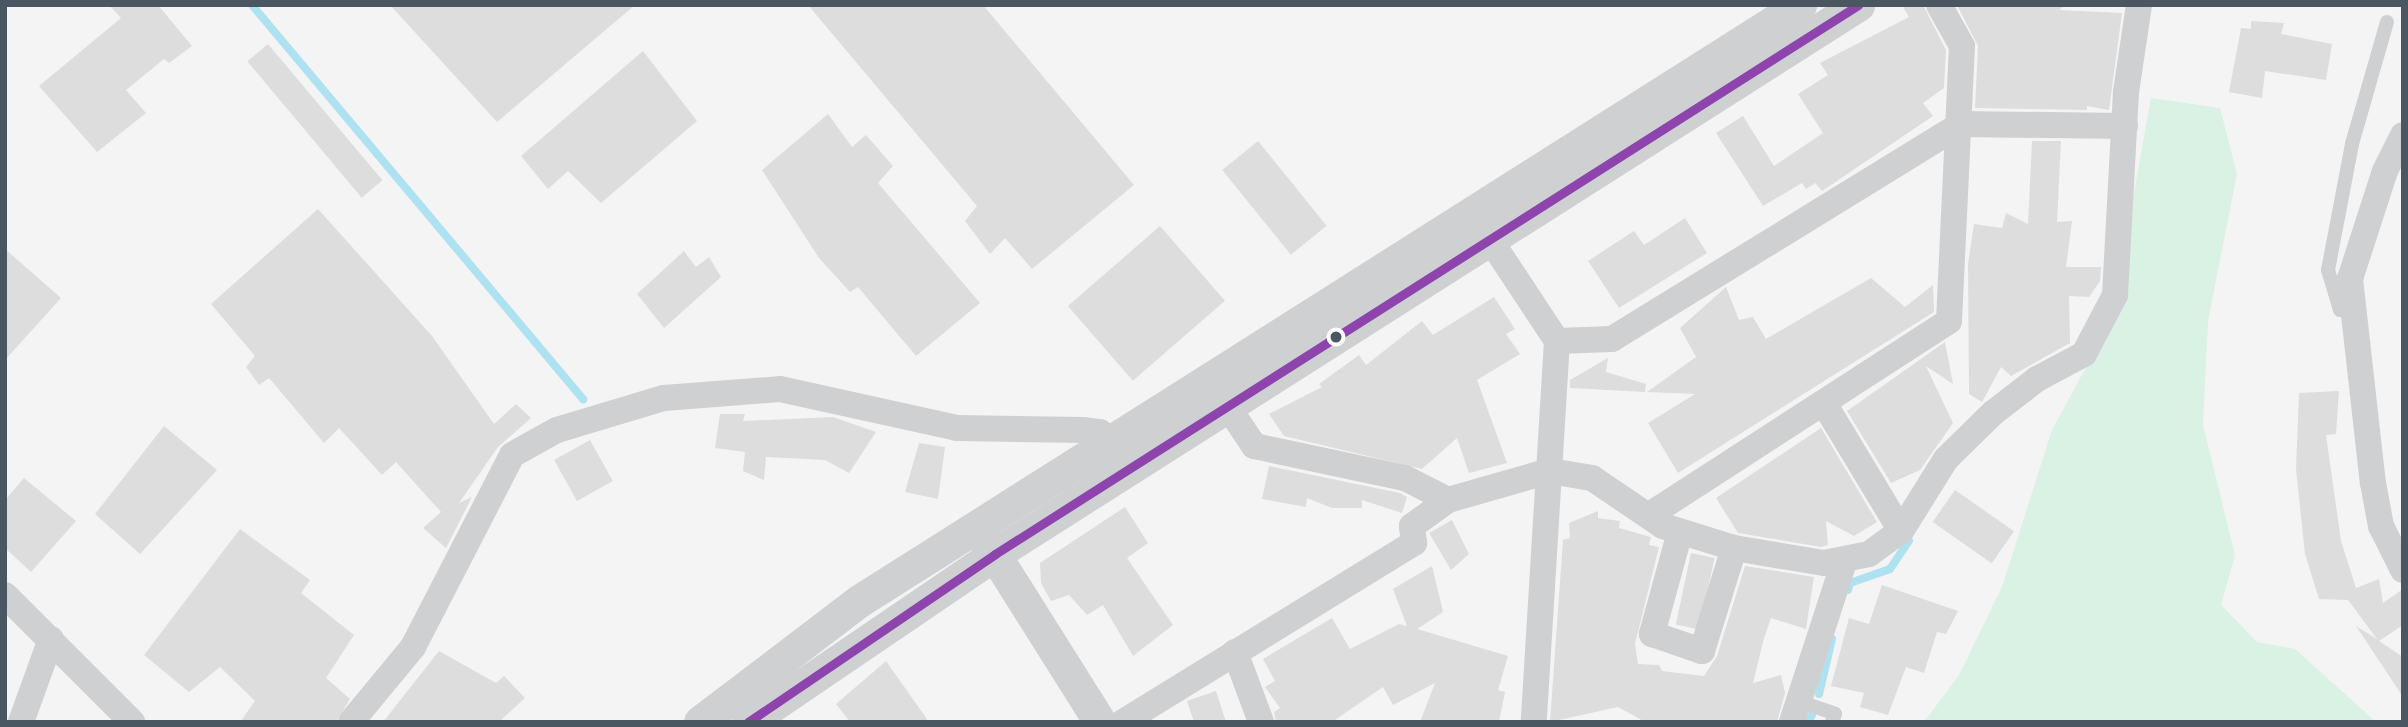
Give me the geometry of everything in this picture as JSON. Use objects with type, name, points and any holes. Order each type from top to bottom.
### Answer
[{"type":"street","points":[[748,722],[995,554],[1228,407],[1481,226],[1800,5]]},
{"type":"street","points":[[700,722],[771,663],[976,527],[1114,443],[1210,380],[1481,226],[1858,5]]},
{"type":"street","points":[[1651,513],[1825,405],[1950,321],[1961,124],[1962,46],[1939,5]]},
{"type":"street","points":[[1123,722],[1414,543],[1412,526],[1448,500],[1550,471],[1592,478],[1680,532],[1734,548],[1844,562],[1869,554],[1901,531],[1946,459],[1993,413],[2038,379],[2084,354],[2115,295],[2125,127],[2139,5]]},
{"type":"street","points":[[1557,341],[1612,339],[1961,124],[2125,127]]},
{"type":"street","points":[[2403,135],[2385,171],[2350,279],[2392,522],[2403,570]]},
{"type":"street","points":[[1481,226],[1557,341],[1534,722]]},
{"type":"street","points":[[1210,380],[1254,446],[1405,478],[1448,500]]},
{"type":"street","points":[[351,722],[413,647],[512,454],[557,430],[664,398],[780,389],[957,428],[1083,430],[1100,432],[1114,443]]},
{"type":"street","points":[[1825,405],[1901,531]]},
{"type":"street","points":[[976,527],[1100,722]]},
{"type":"street","points":[[1680,532],[1652,634],[1702,651],[1734,548]]},
{"type":"street","points":[[1796,712],[1844,562]]},
{"type":"street","points":[[5,595],[132,722]]},
{"type":"street","points":[[21,722],[51,639]]},
{"type":"street","points":[[1235,652],[1261,722]]},
{"type":"lane","points":[[2354,312],[2340,310],[2328,270],[2351,144],[2387,22]]},
{"type":"lane","points":[[1796,712],[1835,714],[1832,722]]},
{"type":"green space","points":[[2151,98],[2220,108],[2237,174],[2208,321],[2203,425],[2235,555],[2221,605],[2257,642],[2295,649],[2376,722],[1924,722],[1959,675],[2002,587],[2052,430],[2111,321]]},
{"type":"building","points":[[109,5],[158,5],[192,46],[169,63],[164,59],[126,90],[146,113],[97,152],[39,86],[121,18]]},
{"type":"building","points":[[390,5],[635,5],[497,122]]},
{"type":"building","points":[[808,5],[983,5],[1134,185],[1032,269],[1005,238],[990,254],[965,221],[977,206]]},
{"type":"building","points":[[1902,5],[1923,5],[1946,50],[1944,88],[1923,103],[1933,116],[1822,191],[1815,183],[1806,189],[1802,183],[1763,206],[1716,133],[1743,116],[1774,166],[1823,133],[1798,94],[1828,75],[1820,63],[1909,17]]},
{"type":"building","points":[[1957,5],[2066,5],[2059,10],[2122,13],[2109,110],[2087,106],[2087,110],[1975,108],[1978,46]]},
{"type":"building","points":[[2251,21],[2284,23],[2281,34],[2332,44],[2326,80],[2265,71],[2262,98],[2229,92],[2241,28],[2251,29]]},
{"type":"building","points":[[268,44],[382,180],[362,198],[247,61]]},
{"type":"building","points":[[643,51],[697,121],[601,203],[568,171],[548,189],[521,156]]},
{"type":"building","points":[[828,114],[852,147],[866,135],[893,166],[878,183],[980,303],[916,356],[858,287],[850,292],[819,258],[762,170]]},
{"type":"building","points":[[1258,141],[1327,226],[1291,255],[1222,170]]},
{"type":"building","points":[[2032,141],[2061,141],[2057,222],[2072,221],[2066,267],[2101,267],[2100,281],[2089,297],[2069,296],[2070,343],[2011,376],[2001,367],[1982,402],[1969,394],[1968,264],[1974,224],[2002,228],[2006,213],[2028,224]]},
{"type":"building","points":[[318,209],[432,336],[494,424],[516,404],[531,418],[498,447],[459,503],[472,497],[446,548],[423,528],[441,512],[396,462],[382,475],[339,428],[324,443],[269,378],[259,385],[246,367],[255,356],[211,304]]},
{"type":"building","points":[[1685,218],[1707,253],[1619,308],[1588,261],[1634,231],[1644,245]]},
{"type":"building","points":[[1160,226],[1225,301],[1133,381],[1068,306]]},
{"type":"building","points":[[5,249],[61,298],[5,360]]},
{"type":"building","points":[[684,251],[696,267],[709,257],[721,277],[664,328],[637,294]]},
{"type":"building","points":[[1871,278],[1905,307],[1933,285],[1934,312],[1678,473],[1648,423],[1695,394],[1647,392],[1696,357],[1680,328],[1726,287],[1739,320],[1753,317],[1766,339]]},
{"type":"building","points":[[1494,297],[1515,329],[1506,334],[1520,354],[1477,380],[1507,463],[1469,473],[1457,438],[1422,469],[1284,436],[1269,414],[1322,387],[1319,384],[1359,355],[1366,365],[1422,321],[1433,335]]},
{"type":"building","points":[[1945,342],[1953,384],[1926,366],[1953,423],[1920,470],[1891,483],[1847,411]]},
{"type":"building","points":[[1608,358],[1606,372],[1646,384],[1645,392],[1570,388],[1570,380]]},
{"type":"building","points":[[2339,391],[2336,434],[2326,435],[2341,541],[2356,588],[2379,579],[2383,603],[2403,589],[2403,625],[2379,641],[2403,657],[2403,697],[2356,626],[2377,639],[2348,600],[2319,599],[2305,554],[2296,469],[2299,393]]},
{"type":"building","points":[[720,414],[745,414],[743,421],[833,417],[876,432],[849,473],[825,460],[766,457],[764,480],[743,471],[745,452],[715,448]]},
{"type":"building","points":[[164,426],[217,470],[140,554],[95,514]]},
{"type":"building","points":[[1821,428],[1877,522],[1854,536],[1826,521],[1828,545],[1821,547],[1738,533],[1716,498]]},
{"type":"building","points":[[590,440],[613,481],[577,501],[554,460]]},
{"type":"building","points":[[919,443],[945,447],[938,499],[905,492]]},
{"type":"building","points":[[1269,466],[1400,493],[1407,497],[1402,513],[1362,500],[1362,508],[1332,508],[1307,498],[1306,507],[1262,499]]},
{"type":"building","points":[[24,478],[76,521],[31,572],[5,548],[5,500]]},
{"type":"building","points":[[1955,490],[2014,531],[1992,563],[1933,522]]},
{"type":"building","points":[[1125,507],[1148,543],[1127,558],[1173,625],[1133,656],[1103,605],[1087,615],[1069,595],[1051,601],[1041,583],[1040,563]]},
{"type":"building","points":[[1598,511],[1598,518],[1620,521],[1619,528],[1651,537],[1649,545],[1659,547],[1635,644],[1638,664],[1659,665],[1662,671],[1704,676],[1717,656],[1745,566],[1814,577],[1806,629],[1771,618],[1764,638],[1753,683],[1781,675],[1785,693],[1777,722],[1645,722],[1618,707],[1550,722],[1563,540],[1570,538],[1569,523]]},
{"type":"building","points":[[1452,520],[1469,554],[1451,570],[1429,533]]},
{"type":"building","points":[[240,529],[310,580],[301,593],[354,635],[326,678],[350,699],[336,722],[240,722],[255,701],[220,667],[189,692],[144,655]]},
{"type":"building","points":[[1691,553],[1714,558],[1699,629],[1676,624]]},
{"type":"building","points":[[1432,566],[1443,612],[1417,629],[1508,656],[1498,690],[1505,692],[1499,722],[1420,722],[1435,683],[1393,705],[1383,687],[1332,722],[1276,722],[1274,712],[1280,708],[1265,687],[1275,681],[1263,659],[1332,618],[1350,649],[1399,624],[1407,626],[1393,589]]},
{"type":"building","points":[[1882,585],[1958,611],[1946,634],[1937,632],[1924,673],[1906,667],[1888,715],[1860,707],[1864,693],[1831,686],[1849,618],[1869,624]]},
{"type":"building","points":[[439,651],[496,683],[504,676],[525,698],[499,722],[383,722]]},
{"type":"building","points":[[886,661],[929,722],[850,722],[836,704]]},
{"type":"building","points":[[1216,691],[1226,722],[1194,722],[1187,701]]},
{"type":"waterway","points":[[252,5],[583,399]]},
{"type":"waterway","points":[[1848,590],[1850,583],[1890,569],[1909,541]]},
{"type":"waterway","points":[[1819,694],[1832,639]]},
{"type":"waterway","points":[[1808,722],[1812,715]]},
{"type":"transit line","points":[[748,722],[995,554],[1858,5]]}]
